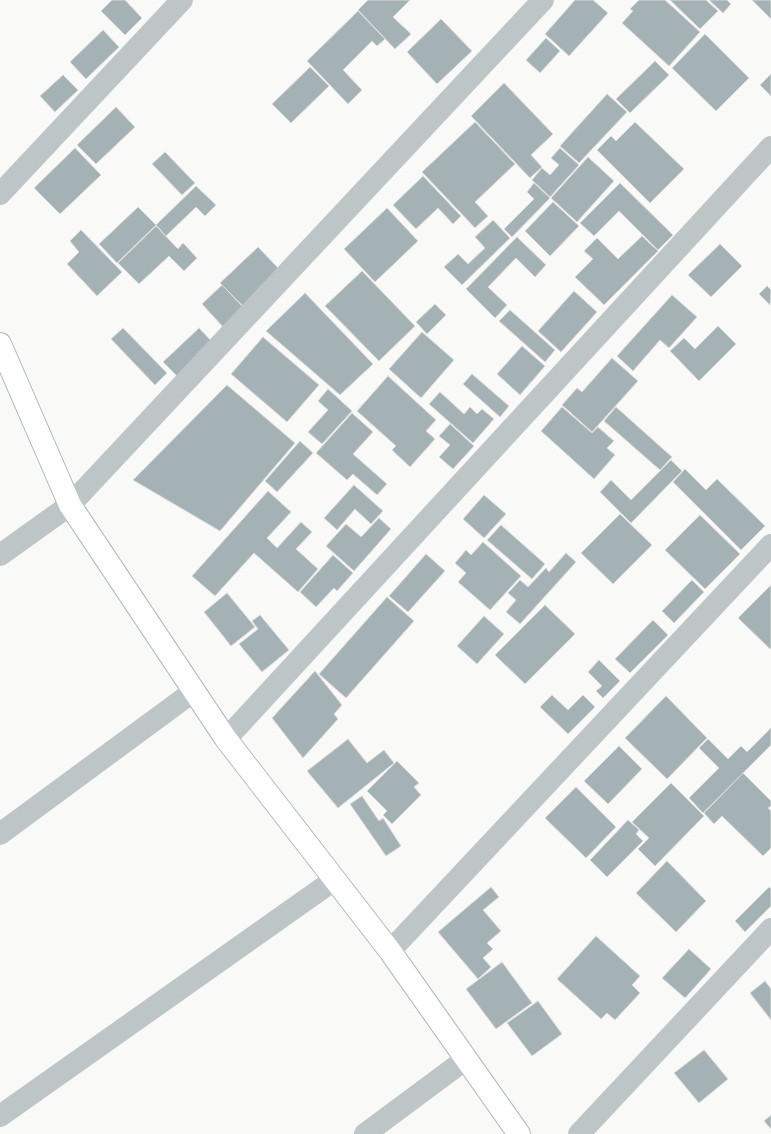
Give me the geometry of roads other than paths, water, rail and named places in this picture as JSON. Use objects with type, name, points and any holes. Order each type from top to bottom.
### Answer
[{"type":"main road","points":[[0,344],[70,505],[226,740],[390,951],[519,1134]]},
{"type":"street","points":[[0,194],[182,0]]},
{"type":"street","points":[[0,555],[70,505],[543,0]]},
{"type":"street","points":[[226,740],[771,147]]},
{"type":"street","points":[[390,951],[771,545]]},
{"type":"street","points":[[0,834],[194,691]]},
{"type":"street","points":[[0,1116],[334,880]]},
{"type":"street","points":[[579,1134],[771,929]]},
{"type":"street","points":[[365,1134],[466,1059]]}]
